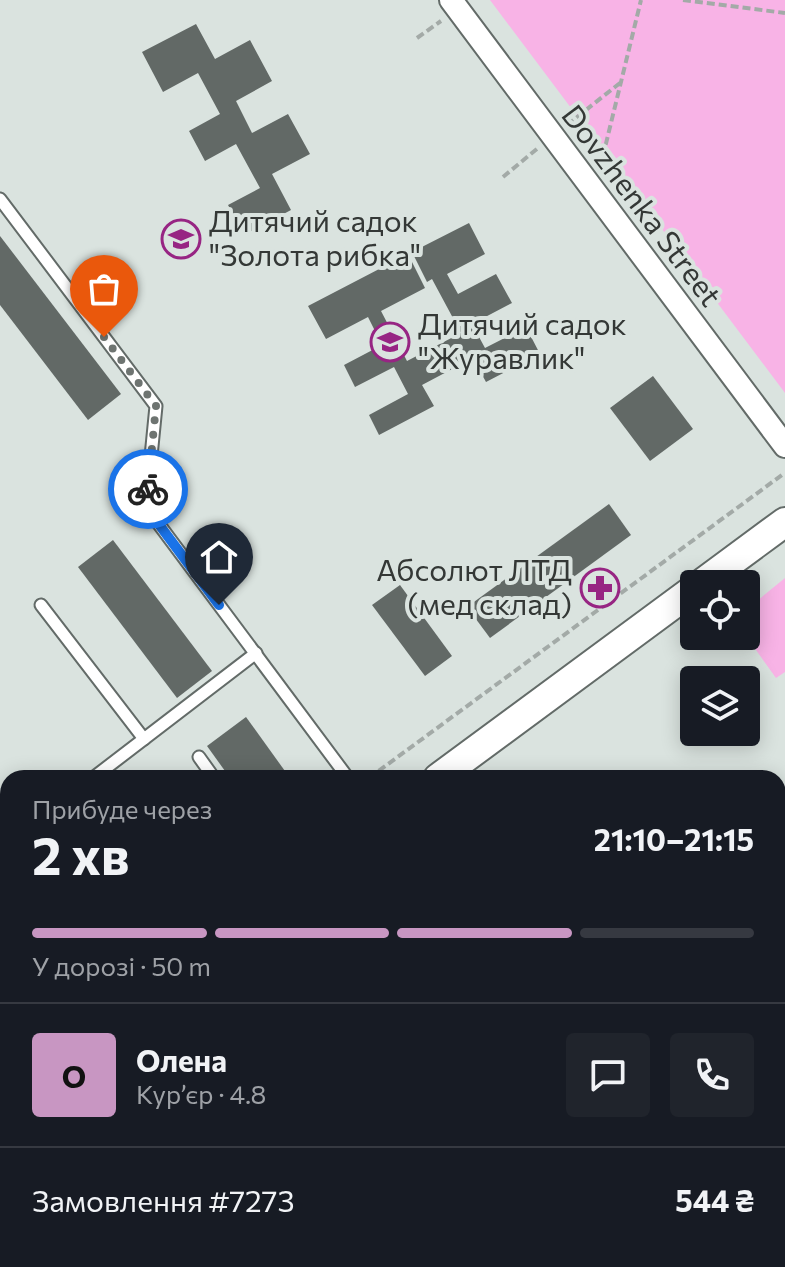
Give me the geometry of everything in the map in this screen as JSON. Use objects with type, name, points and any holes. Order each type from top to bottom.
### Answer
[{"type":"street","name":"Dovzhenka Street","points":[[451,0],[785,446]]},
{"type":"street","points":[[720,570],[785,522]]},
{"type":"street","points":[[449,770],[680,599]]},
{"type":"lane","points":[[0,199],[156,406],[146,507],[342,770]]},
{"type":"lane","points":[[41,605],[144,739]]},
{"type":"lane","points":[[103,770],[256,653]]},
{"type":"lane","points":[[199,757],[208,770]]},
{"type":"path","points":[[594,193],[641,0]]},
{"type":"path","points":[[683,0],[785,13]]},
{"type":"path","points":[[380,770],[782,475]]},
{"type":"shaded area","points":[[490,0],[785,0],[785,393]]},
{"type":"shaded area","points":[[785,578],[785,672],[776,678],[756,650],[760,650],[760,599]]},
{"type":"building","points":[[196,24],[215,59],[250,40],[272,81],[236,101],[252,133],[288,114],[310,154],[272,174],[291,210],[244,235],[228,205],[260,188],[236,144],[205,161],[189,131],[220,114],[198,73],[163,92],[142,52]]},
{"type":"building","points":[[469,223],[485,254],[447,274],[458,294],[496,274],[512,303],[472,324],[485,348],[526,327],[540,354],[486,382],[473,358],[422,385],[434,406],[379,435],[369,415],[408,394],[394,367],[355,387],[344,365],[382,345],[368,317],[326,339],[308,306],[408,254],[425,288],[381,311],[407,361],[461,333],[432,279],[427,282],[412,252]]},
{"type":"building","points":[[0,236],[121,394],[88,420],[0,305]]},
{"type":"building","points":[[653,376],[693,429],[650,461],[610,408]]},
{"type":"building","points":[[609,504],[631,535],[490,638],[467,607]]},
{"type":"building","points":[[113,540],[212,671],[177,698],[78,567]]},
{"type":"building","points":[[400,585],[452,656],[425,676],[372,605]]},
{"type":"building","points":[[246,717],[284,770],[224,770],[207,746]]},
{"type":"way so far","points":[[104,337],[156,406],[148,489]]},
{"type":"place","name":"Дитячий садок \"Золота рибка\"","points":[[181,239]]},
{"type":"place","name":"Дитячий садок \"Журавлик\"","points":[[390,342]]},
{"type":"place","name":"Абсолют ЛТД (мед склад)","points":[[600,588]]},
{"type":"route","points":[[148,489],[146,507],[219,605]]}]
